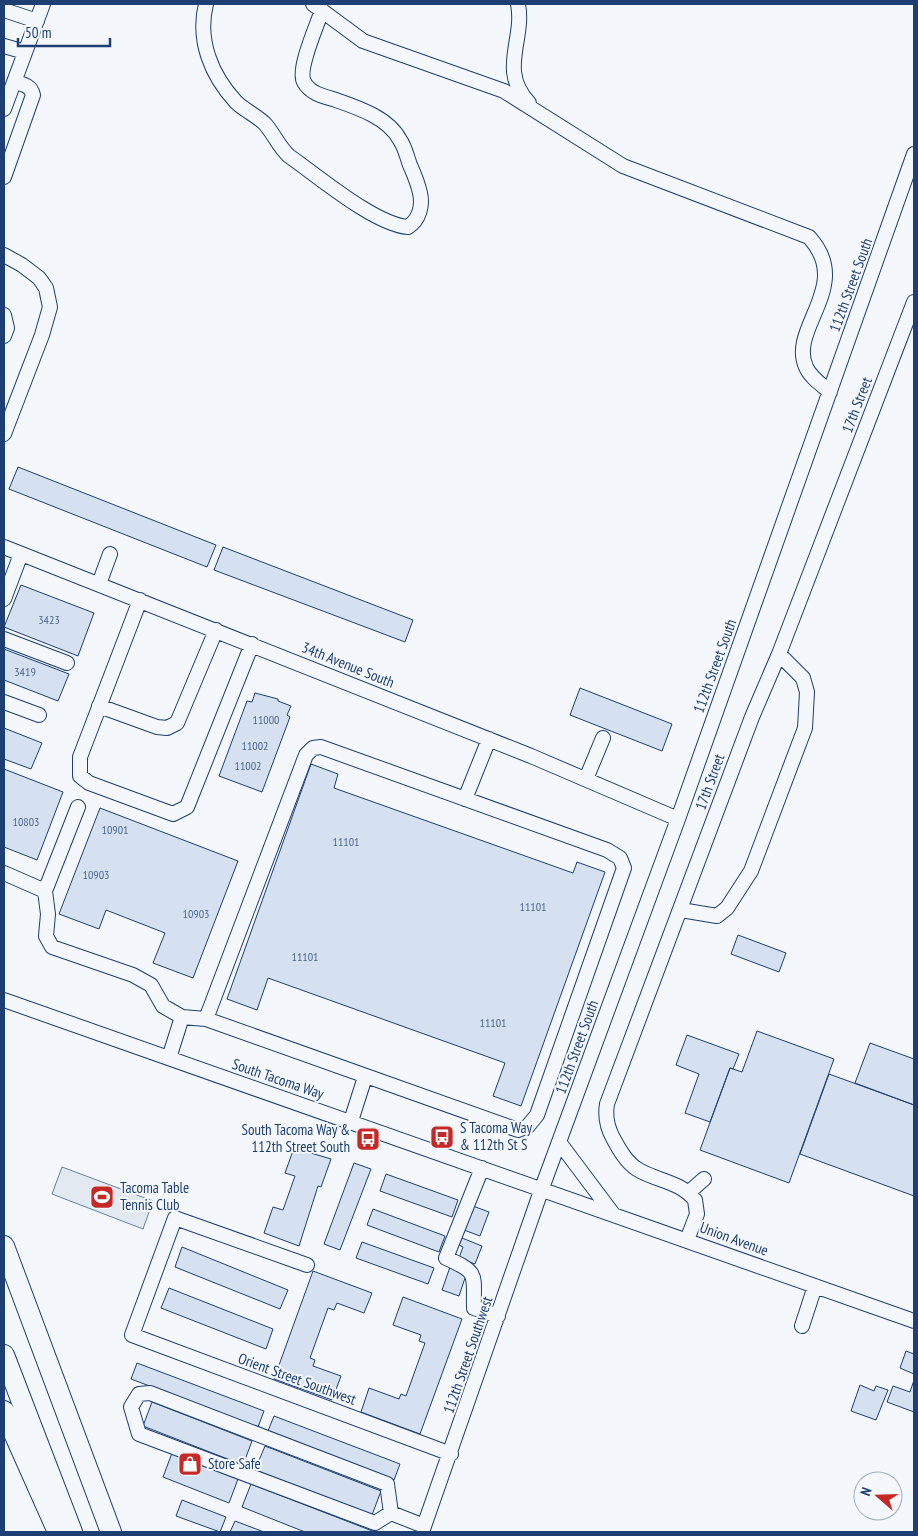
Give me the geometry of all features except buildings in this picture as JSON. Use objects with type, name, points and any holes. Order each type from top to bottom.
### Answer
[{"type":"highway","points":[[4,1246],[111,1532]]},
{"type":"highway","points":[[4,1355],[72,1532]]},
{"type":"highway","points":[[4,1411],[58,1532]]},
{"type":"street","points":[[4,109],[44,4]]},
{"type":"street","points":[[206,4],[203,15],[203,41],[207,55],[222,82],[236,101],[267,126],[279,146],[289,156],[362,207],[387,221],[408,227],[414,224],[418,216],[421,196],[397,134],[380,120],[309,90],[303,82],[302,72],[318,7],[363,41],[484,83],[520,100],[623,166],[647,177],[809,237],[818,247],[825,260],[826,276],[804,343],[803,357],[806,368],[830,392]]},
{"type":"street","points":[[518,4],[519,20],[513,70],[522,96],[550,120]]},
{"type":"street","points":[[4,10],[37,21]]},
{"type":"street","points":[[4,46],[25,52]]},
{"type":"street","points":[[4,177],[33,94],[32,90],[26,86],[14,82]]},
{"type":"street","name":"112th Street South","points":[[542,1188],[678,819],[914,154]]},
{"type":"street","points":[[4,255],[30,269],[44,283],[48,296],[48,318],[4,434]]},
{"type":"street","name":"17th Street","points":[[688,1193],[633,1166],[618,1147],[607,1124],[606,1114],[609,1098],[752,717],[779,654],[914,302]]},
{"type":"street","points":[[4,315],[7,328],[4,336]]},
{"type":"street","points":[[4,539],[21,554],[4,599]]},
{"type":"street","name":"34th Avenue South","points":[[4,547],[489,739],[678,819]]},
{"type":"street","points":[[100,584],[110,554]]},
{"type":"street","points":[[140,600],[80,757],[80,776],[89,783],[173,814],[187,807],[252,644]]},
{"type":"street","points":[[100,706],[157,727],[167,728],[177,723],[216,630]]},
{"type":"street","points":[[4,639],[67,663]]},
{"type":"street","points":[[681,910],[717,916],[727,908],[751,871],[805,728],[807,692],[803,678],[779,654]]},
{"type":"street","points":[[4,702],[39,715]]},
{"type":"street","points":[[586,779],[603,738]]},
{"type":"street","points":[[465,799],[489,739]]},
{"type":"street","points":[[78,807],[45,891],[48,914],[46,936],[52,947],[133,975],[151,985],[163,1006],[182,1017],[206,1019],[518,1130],[528,1126],[537,1115],[624,868],[620,858],[607,850],[321,747],[313,748],[306,755],[206,1019]]},
{"type":"street","points":[[4,873],[45,891]]},
{"type":"street","name":"South Tacoma Way","points":[[4,1000],[542,1188]]},
{"type":"street","points":[[169,1058],[182,1017]]},
{"type":"street","points":[[350,1122],[365,1077]]},
{"type":"street","points":[[559,1142],[613,1215]]},
{"type":"street","points":[[482,1168],[446,1258],[468,1268],[473,1276],[474,1308],[498,1316]]},
{"type":"street","points":[[687,1240],[697,1208],[695,1200],[688,1193],[704,1179]]},
{"type":"street","name":"Union Avenue","points":[[542,1188],[613,1215],[914,1321]]},
{"type":"street","name":"112th Street Southwest","points":[[423,1529],[451,1454],[542,1188]]},
{"type":"street","name":"Orient Street Southwest","points":[[307,1265],[175,1218],[132,1335],[451,1454]]},
{"type":"street","points":[[802,1326],[816,1286]]},
{"type":"street","points":[[150,1393],[387,1484],[390,1513],[375,1523],[139,1434],[131,1407],[139,1394],[150,1393]]},
{"type":"street","points":[[390,1513],[423,1529]]},
{"type":"shaded area","name":"Tacoma Table Tennis Club","points":[[62,1167],[153,1201],[143,1229],[52,1194]]},
{"type":"place","name":"S Tacoma Way & 112th St S","points":[[442,1137]]},
{"type":"place","name":"South Tacoma Way & 112th Street South","points":[[368,1139]]},
{"type":"place","name":"Tacoma Table Tennis Club","points":[[102,1197]]},
{"type":"place","name":"Store Safe","points":[[190,1464]]}]
